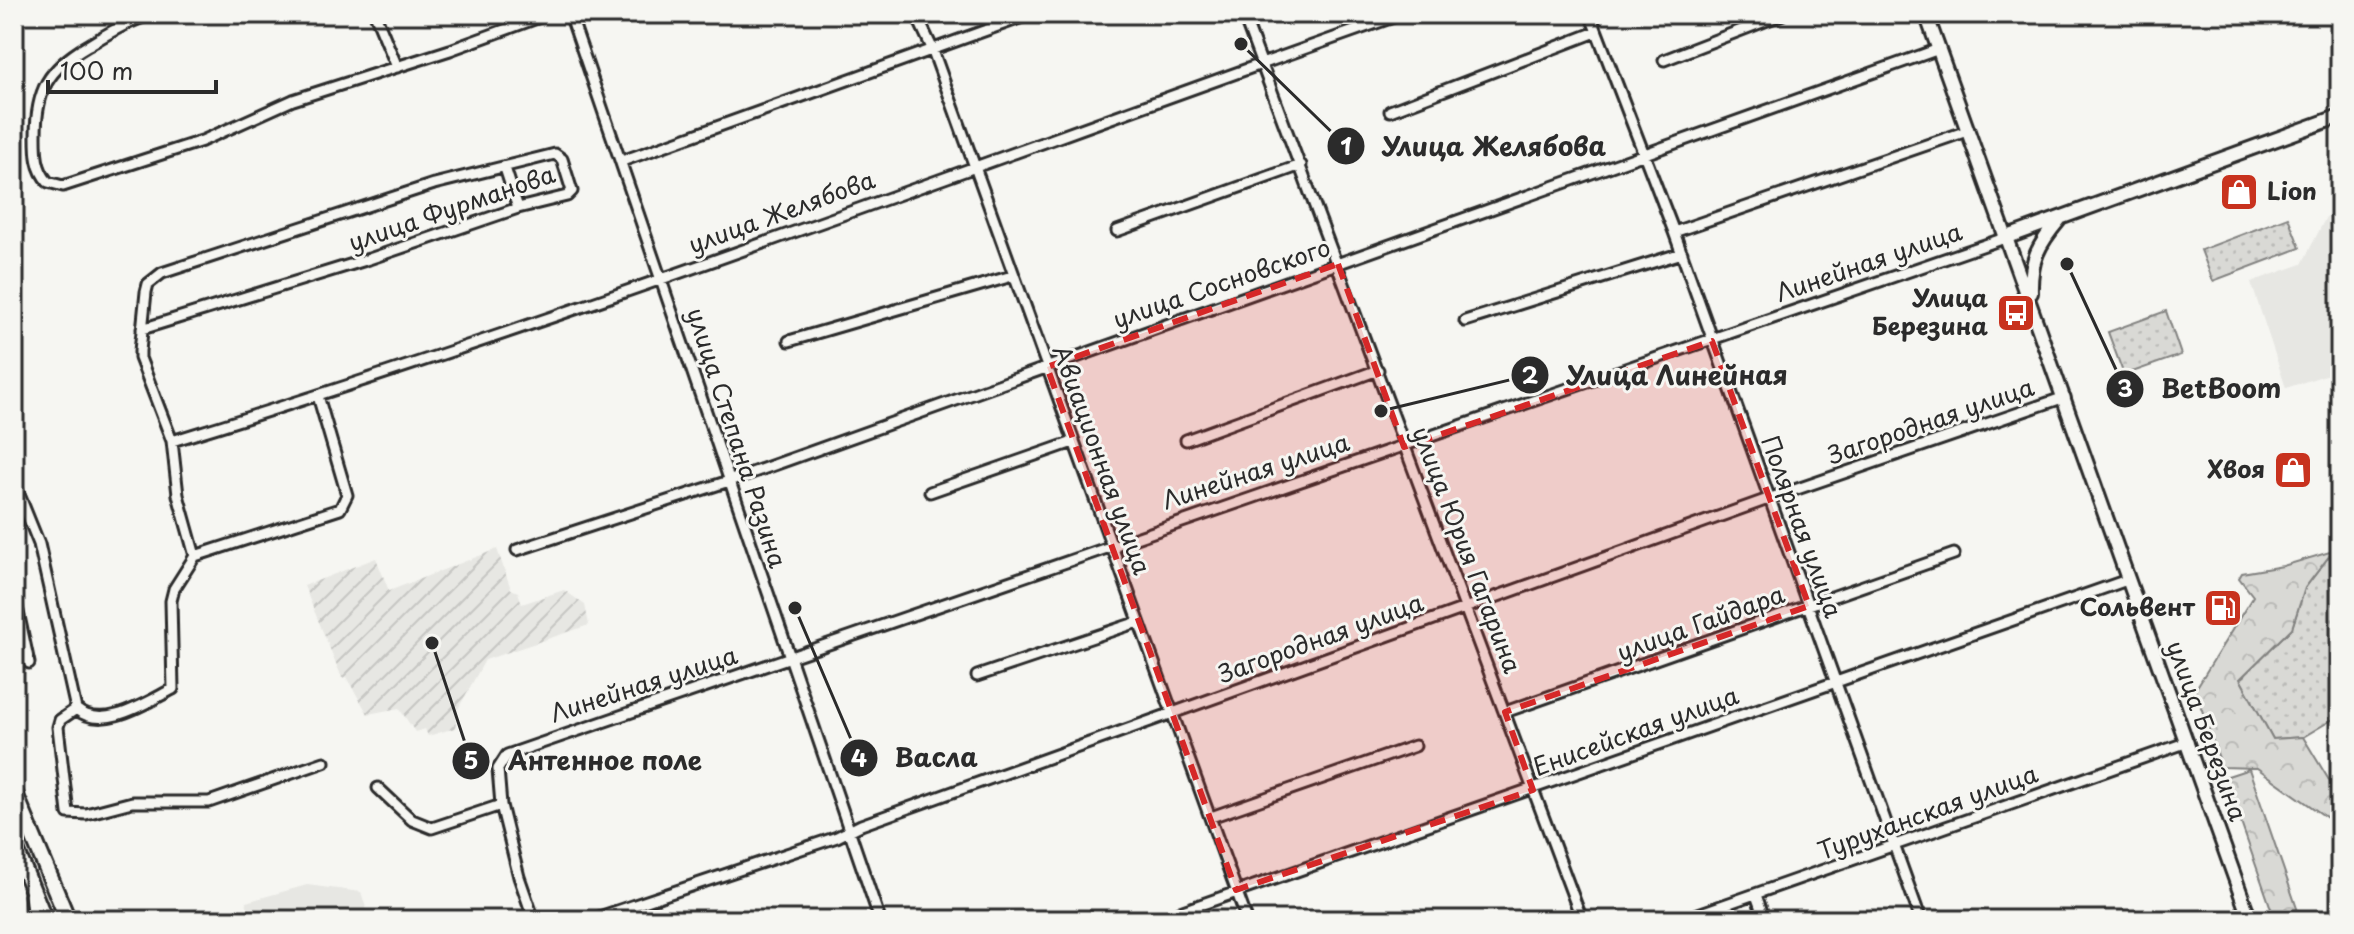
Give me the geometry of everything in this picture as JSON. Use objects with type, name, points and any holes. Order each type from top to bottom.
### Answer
[{"type":"main road","points":[[14,791],[68,920]]},
{"type":"main road","points":[[14,845],[45,920]]},
{"type":"street","points":[[153,14],[113,29],[67,57],[51,72],[39,105],[36,153],[42,175],[55,185],[183,148],[293,100],[548,14]]},
{"type":"street","points":[[375,14],[397,67]]},
{"type":"street","name":"улица Степана Разина","points":[[570,14],[880,920]]},
{"type":"street","name":"Авиационная улица","points":[[916,14],[932,48],[1247,920]]},
{"type":"street","points":[[622,161],[1031,14]]},
{"type":"street","name":"улица Юрия Гагарина","points":[[1243,14],[1582,920]]},
{"type":"street","name":"улица Желябова","points":[[172,441],[318,396],[661,277],[1402,14]]},
{"type":"street","name":"Полярная улица","points":[[1590,14],[1682,253],[1921,920]]},
{"type":"street","points":[[1664,60],[1783,14]]},
{"type":"street","name":"улица Березина","points":[[1926,14],[2250,920]]},
{"type":"street","points":[[1390,111],[1596,32]]},
{"type":"street","name":"улица Сосновского","points":[[517,550],[729,481],[1939,49]]},
{"type":"street","name":"Линейная улица","points":[[534,920],[519,877],[501,805],[498,769],[507,755],[790,660],[1110,545],[1712,341],[2340,116]]},
{"type":"street","points":[[1674,232],[1967,131]]},
{"type":"street","name":"улица Фурманова","points":[[555,154],[562,159],[570,194],[518,208],[369,259],[142,329],[148,284],[162,273],[434,184],[555,154]]},
{"type":"street","points":[[1117,231],[1301,165]]},
{"type":"street","points":[[505,168],[518,208]]},
{"type":"street","points":[[2031,301],[2030,270],[2034,252],[2061,218]]},
{"type":"street","points":[[1465,321],[1682,253]]},
{"type":"street","points":[[789,341],[1012,276]]},
{"type":"street","points":[[142,329],[142,367],[172,441],[178,495],[195,556]]},
{"type":"street","points":[[1186,440],[1378,370]]},
{"type":"street","points":[[76,709],[91,716],[112,716],[173,689],[171,601],[174,589],[195,556],[340,509],[347,495],[318,396]]},
{"type":"street","name":"Загородная улица","points":[[590,920],[849,831],[1768,499],[2065,397]]},
{"type":"street","points":[[930,492],[1073,442]]},
{"type":"street","points":[[14,482],[39,544],[76,709]]},
{"type":"street","name":"улица Гайдара","points":[[1505,712],[1954,554]]},
{"type":"street","name":"Енисейская улица","points":[[1157,920],[2127,580]]},
{"type":"street","points":[[14,593],[29,663]]},
{"type":"street","points":[[977,676],[1138,622]]},
{"type":"street","points":[[76,709],[60,720],[58,727],[68,813],[86,814],[132,802],[209,802],[324,762]]},
{"type":"street","name":"Туруханская улица","points":[[1681,920],[2188,742]]},
{"type":"street","points":[[1211,817],[1415,746]]},
{"type":"street","points":[[378,788],[412,820],[432,828],[501,805]]},
{"type":"street","points":[[27,876],[33,920]]},
{"type":"street","points":[[1756,895],[1765,920]]},
{"type":"highlighted area","points":[[1338,264],[1404,447],[1712,341],[1809,606],[1505,712],[1533,790],[1236,890],[1047,367]]},
{"type":"shaded area","points":[[2340,212],[2340,370],[2286,388],[2251,282],[2302,264],[2326,217]]},
{"type":"shaded area","points":[[497,549],[511,589],[518,592],[522,604],[564,590],[585,605],[589,625],[485,660],[458,709],[455,728],[428,736],[425,729],[415,732],[399,708],[368,714],[346,677],[342,678],[304,586],[376,558],[389,591]]},
{"type":"shaded area","points":[[307,885],[361,892],[370,920],[252,920],[246,902]]},
{"type":"green space","points":[[2288,217],[2300,248],[2213,281],[2201,250]]},
{"type":"green space","points":[[2166,311],[2181,355],[2124,375],[2108,332]]},
{"type":"green space","points":[[2340,548],[2340,715],[2303,737],[2273,739],[2240,679],[2292,628],[2305,588],[2333,551]]},
{"type":"green space","points":[[2333,551],[2305,588],[2292,628],[2240,679],[2273,739],[2303,737],[2332,785],[2340,782],[2340,827],[2257,768],[2222,767],[2195,690],[2253,596],[2239,578],[2242,573],[2283,566]]},
{"type":"green space","points":[[2249,769],[2301,920],[2275,920],[2225,777]]},
{"type":"place","name":"Улица Желябова","points":[[1241,44]]},
{"type":"place","name":"Lion","points":[[2239,192]]},
{"type":"place","name":"BetBoom","points":[[2067,264]]},
{"type":"place","name":"Улица Березина","points":[[2016,313]]},
{"type":"place","name":"Улица Линейная","points":[[1381,411]]},
{"type":"place","name":"Хвоя","points":[[2293,470]]},
{"type":"place","name":"Васла","points":[[795,608]]},
{"type":"place","name":"Сольвент","points":[[2223,608]]},
{"type":"place","name":"Антенное поле","points":[[432,643]]}]
